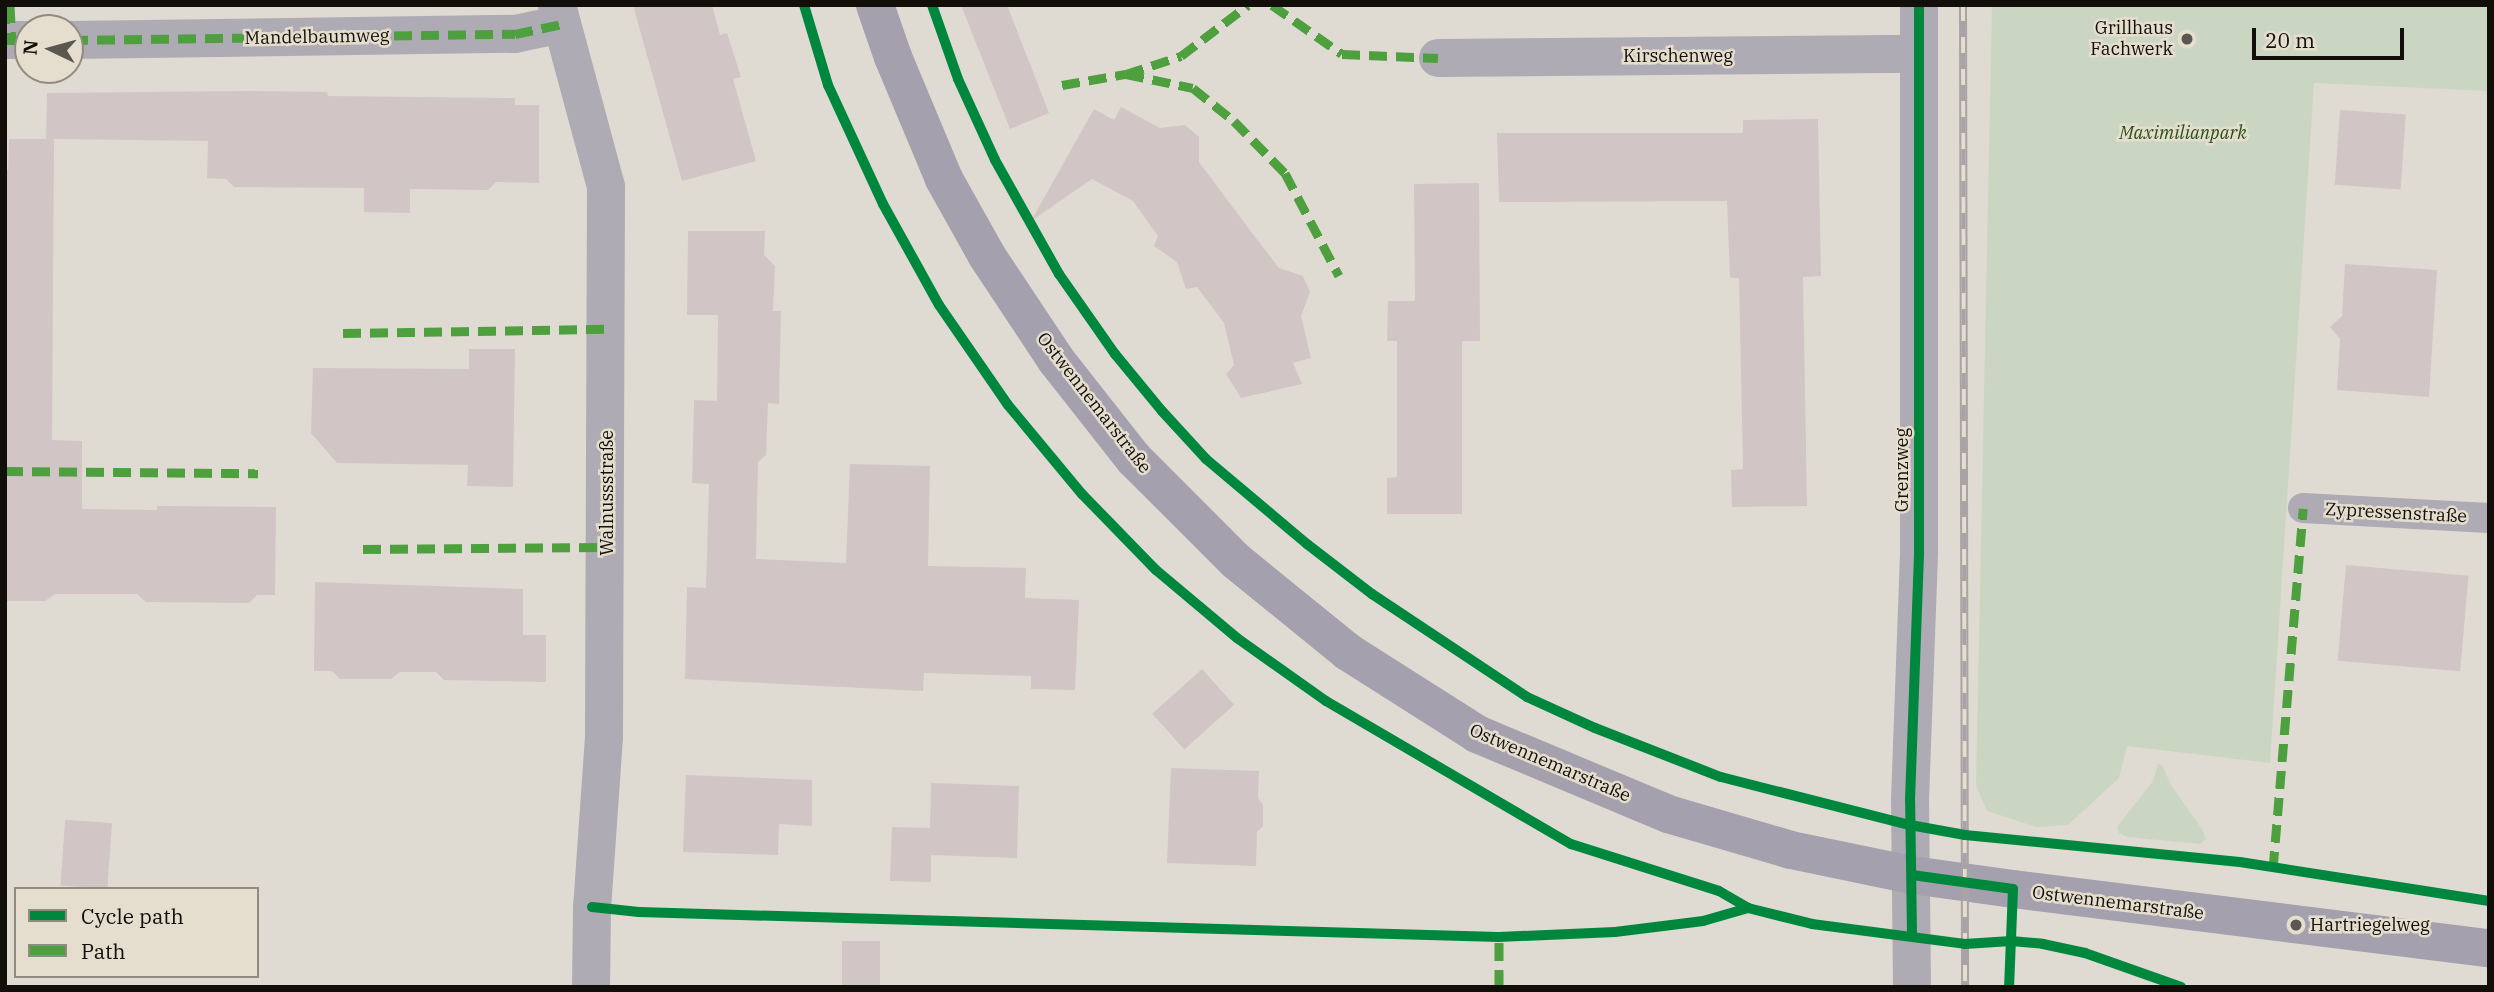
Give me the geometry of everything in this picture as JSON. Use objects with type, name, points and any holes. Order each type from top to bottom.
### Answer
[{"type":"street","name":"Ostwennemarstraße","points":[[875,5],[893,57],[944,179],[987,256],[1056,360],[1135,459],[1236,561],[1348,652],[1477,734],[1668,814],[1791,850],[1912,875],[2489,948]]},
{"type":"street","name":"Grenzweg","points":[[1912,987],[1910,800],[1919,551],[1919,5]]},
{"type":"street","name":"Mandelbaumweg","points":[[84,40],[515,34],[560,15]]},
{"type":"street","name":"Walnussstraße","points":[[560,15],[606,187],[604,737],[592,907],[591,987]]},
{"type":"street","name":"Kirschenweg","points":[[1438,58],[1919,54]]},
{"type":"lane","name":"Zypressenstraße","points":[[2303,508],[2489,518]]},
{"type":"green space","name":"Maximilianpark","points":[[1992,5],[2489,5],[2489,91],[2314,83],[2270,763],[2127,746],[2119,778],[2068,825],[2036,827],[1987,811],[1976,786]]},
{"type":"green space","points":[[2158,764],[2162,765],[2171,785],[2202,829],[2206,839],[2200,844],[2127,837],[2119,833],[2117,827],[2153,781]]},
{"type":"building","points":[[633,5],[712,5],[720,35],[727,33],[741,77],[733,79],[756,161],[682,181]]},
{"type":"building","points":[[961,5],[1007,5],[1049,113],[1010,129]]},
{"type":"building","points":[[327,92],[328,96],[515,98],[515,105],[539,105],[539,183],[496,182],[488,190],[410,189],[410,213],[364,212],[364,188],[234,187],[226,179],[207,178],[208,141],[54,139],[52,440],[82,441],[82,509],[157,510],[157,506],[276,507],[275,595],[257,595],[249,603],[146,602],[137,594],[55,594],[45,601],[5,601],[5,170],[8,170],[9,139],[46,139],[47,93]]},
{"type":"building","points":[[1121,107],[1160,128],[1185,125],[1199,137],[1199,162],[1252,233],[1279,268],[1303,276],[1310,292],[1301,316],[1311,358],[1293,363],[1302,384],[1241,398],[1226,374],[1234,365],[1224,323],[1197,287],[1186,289],[1177,262],[1154,246],[1158,236],[1133,201],[1092,179],[1031,221],[1094,109],[1114,120]]},
{"type":"building","points":[[2340,110],[2406,115],[2401,189],[2335,185]]},
{"type":"building","points":[[1818,119],[1821,276],[1803,277],[1807,506],[1732,507],[1731,470],[1743,469],[1739,278],[1730,278],[1727,201],[1499,202],[1497,133],[1743,133],[1743,120]]},
{"type":"building","points":[[1479,183],[1480,341],[1462,341],[1462,514],[1387,514],[1387,478],[1397,477],[1397,341],[1387,341],[1388,301],[1415,301],[1414,184]]},
{"type":"building","points":[[688,231],[765,231],[764,255],[775,266],[773,311],[781,311],[779,404],[768,403],[766,455],[758,462],[756,559],[846,563],[850,464],[930,466],[928,566],[1026,568],[1025,598],[1079,600],[1075,690],[1031,689],[1031,676],[924,673],[923,691],[685,679],[687,587],[706,588],[709,484],[692,483],[694,400],[717,401],[718,315],[687,315]]},
{"type":"building","points":[[2345,264],[2437,270],[2429,397],[2337,390],[2340,339],[2330,327],[2342,316]]},
{"type":"building","points":[[469,349],[515,349],[513,487],[467,486],[468,465],[337,463],[311,433],[313,368],[469,369]]},
{"type":"building","points":[[2346,565],[2469,576],[2460,671],[2338,661]]},
{"type":"building","points":[[315,582],[523,589],[523,635],[546,635],[546,682],[444,680],[436,672],[400,672],[391,679],[340,679],[332,671],[314,671]]},
{"type":"building","points":[[1202,669],[1234,705],[1184,750],[1152,714]]},
{"type":"building","points":[[1171,768],[1259,771],[1258,798],[1263,805],[1263,826],[1257,832],[1256,866],[1167,863]]},
{"type":"building","points":[[686,775],[812,780],[812,826],[779,824],[778,855],[683,852]]},
{"type":"building","points":[[931,783],[1019,786],[1017,858],[931,855],[931,882],[890,881],[892,827],[930,828]]},
{"type":"building","points":[[65,820],[112,823],[108,887],[61,886]]},
{"type":"building","points":[[842,941],[880,941],[880,987],[842,987]]},
{"type":"railway","points":[[1963,5],[1965,987]]},
{"type":"marked path","points":[[10,5],[12,40]]},
{"type":"marked path","points":[[1062,85],[1126,74],[1181,56],[1248,5]]},
{"type":"marked path","points":[[1272,5],[1342,54],[1438,58]]},
{"type":"marked path","points":[[84,40],[515,34],[562,24]]},
{"type":"marked path","points":[[5,40],[14,40]]},
{"type":"marked path","points":[[1126,74],[1193,88],[1234,121],[1285,173],[1339,276]]},
{"type":"marked path","points":[[343,333],[607,329]]},
{"type":"marked path","points":[[5,471],[258,473]]},
{"type":"marked path","points":[[2273,869],[2303,508]]},
{"type":"marked path","points":[[363,549],[606,547]]},
{"type":"marked path","points":[[1499,937],[1499,987]]},
{"type":"cycle path","points":[[804,5],[828,85],[883,204],[939,305],[1008,405],[1082,494],[1156,570],[1237,638],[1326,701],[1571,844],[1719,891],[1748,908],[1812,924],[1965,944],[2011,941],[2043,944],[2085,953],[2181,987]]},
{"type":"cycle path","points":[[932,5],[958,79],[995,160],[1059,274],[1115,354],[1162,411],[1206,459],[1307,544],[1372,594],[1527,697],[1595,728],[1721,777],[1910,825],[1965,835],[2240,862],[2489,901]]},
{"type":"cycle path","points":[[1912,935],[1910,800],[1919,551],[1919,5]]},
{"type":"cycle path","points":[[1912,875],[2013,889],[2009,987]]},
{"type":"cycle path","points":[[592,907],[639,912],[1499,937],[1615,932],[1703,921],[1748,908]]},
{"type":"place","name":"Grillhaus Fachwerk","points":[[2187,39]]},
{"type":"place","name":"Hartriegelweg","points":[[2296,925]]}]
